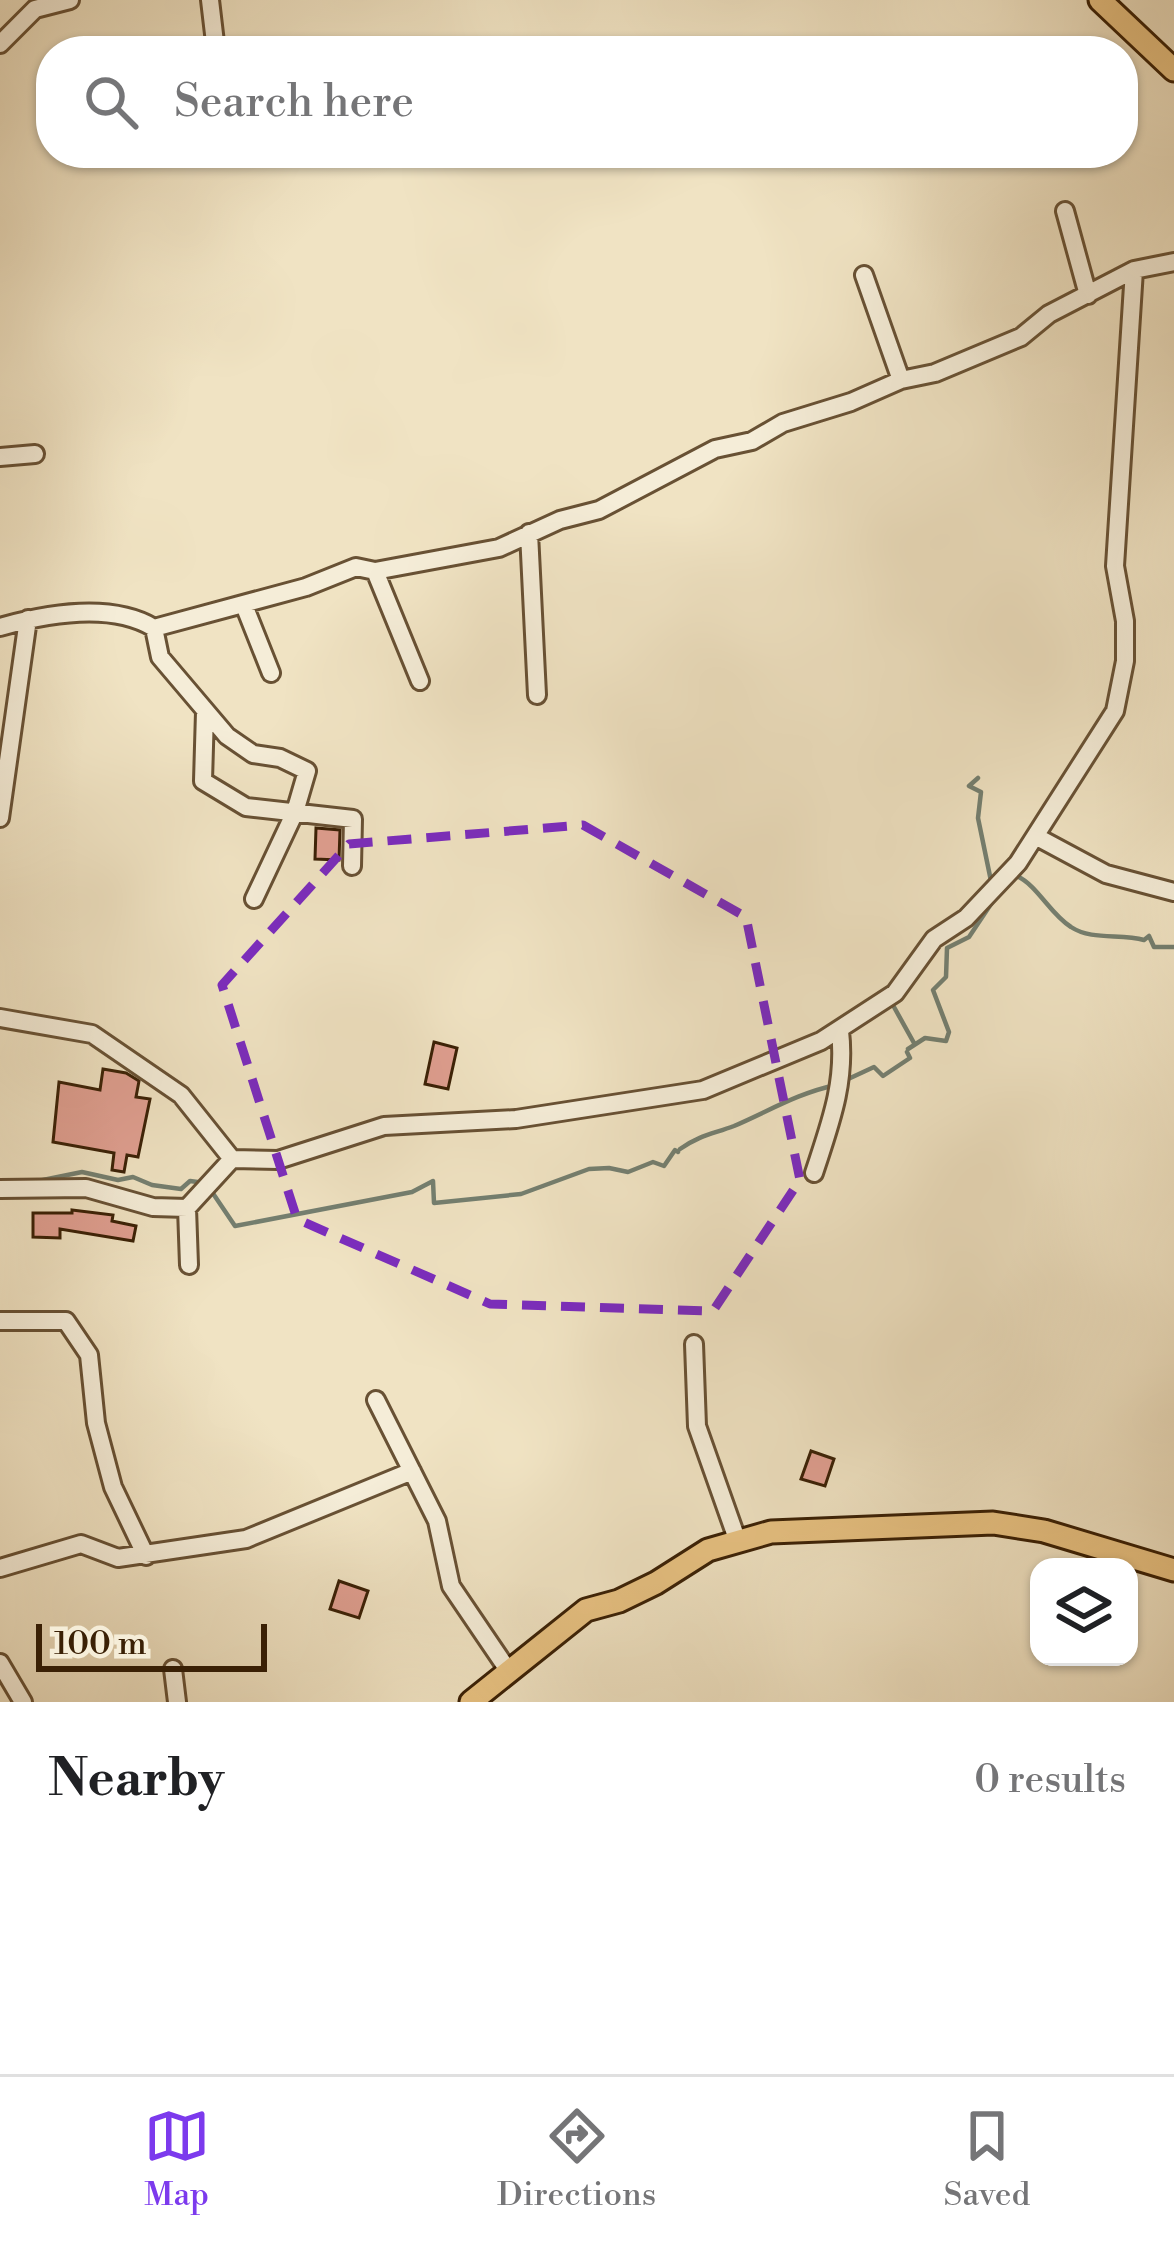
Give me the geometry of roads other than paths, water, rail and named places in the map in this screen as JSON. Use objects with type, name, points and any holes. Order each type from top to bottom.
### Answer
[{"type":"main road","points":[[1100,0],[1174,70]]},
{"type":"main road","points":[[471,1702],[586,1610],[619,1601],[736,1539],[840,1528],[993,1523],[1044,1531],[1174,1570]]},
{"type":"street","points":[[0,44],[35,9],[70,0]]},
{"type":"street","points":[[209,0],[214,36]]},
{"type":"street","points":[[1065,211],[1088,295]]},
{"type":"street","points":[[154,628],[244,605],[356,567],[375,571],[499,548],[598,510],[715,449],[752,441],[783,423],[901,380],[935,373],[1021,337],[1049,314],[1135,270],[1174,262]]},
{"type":"street","points":[[189,1265],[187,1208],[232,1159],[278,1160],[384,1126],[516,1119],[703,1090],[759,1070],[840,1031],[895,993],[934,939],[985,899],[1037,837],[1115,711],[1125,661],[1126,621],[1115,566],[1135,270]]},
{"type":"street","points":[[864,275],[901,380]]},
{"type":"street","points":[[0,457],[35,454]]},
{"type":"street","points":[[529,533],[537,695]]},
{"type":"street","points":[[375,571],[420,681]]},
{"type":"street","points":[[244,605],[271,673]]},
{"type":"street","points":[[0,627],[45,614],[135,616],[154,628],[160,658],[227,736],[253,754],[280,758],[308,771],[295,812],[254,899]]},
{"type":"street","points":[[0,818],[28,620]]},
{"type":"street","points":[[206,712],[203,781],[246,807],[352,819],[352,866]]},
{"type":"street","points":[[1037,837],[1106,874],[1174,892]]},
{"type":"street","points":[[0,1018],[92,1034],[181,1096],[232,1159]]},
{"type":"street","points":[[814,1173],[839,1096],[844,1064],[840,1031]]},
{"type":"street","points":[[0,1189],[86,1188],[152,1207],[187,1208]]},
{"type":"street","points":[[0,1321],[66,1321],[89,1355],[96,1423],[113,1487],[146,1556]]},
{"type":"street","points":[[694,1344],[698,1426],[736,1539]]},
{"type":"street","points":[[376,1400],[437,1521],[451,1586],[508,1670]]},
{"type":"street","points":[[0,1568],[81,1544],[118,1558],[246,1539],[412,1472]]},
{"type":"street","points":[[0,1663],[23,1702]]},
{"type":"street","points":[[173,1670],[177,1702]]},
{"type":"waterway","points":[[978,778],[969,786],[981,792],[978,818],[991,881]]},
{"type":"waterway","points":[[1008,884],[1017,876],[1079,931],[1144,940],[1149,936],[1154,947],[1174,947]]},
{"type":"waterway","points":[[908,1049],[925,1038],[946,1041],[949,1032],[933,990],[946,977],[947,948],[969,937],[993,901]]},
{"type":"waterway","points":[[894,1007],[914,1043]]},
{"type":"waterway","points":[[846,1080],[874,1067],[883,1076],[910,1058],[907,1052]]},
{"type":"waterway","points":[[680,1149],[836,1085]]},
{"type":"waterway","points":[[210,1189],[235,1226],[412,1192],[433,1181],[434,1203],[521,1194],[589,1169],[628,1172],[653,1162],[664,1166],[678,1152]]},
{"type":"waterway","points":[[38,1181],[82,1172],[118,1180],[133,1177],[181,1189],[190,1181],[205,1183]]}]
